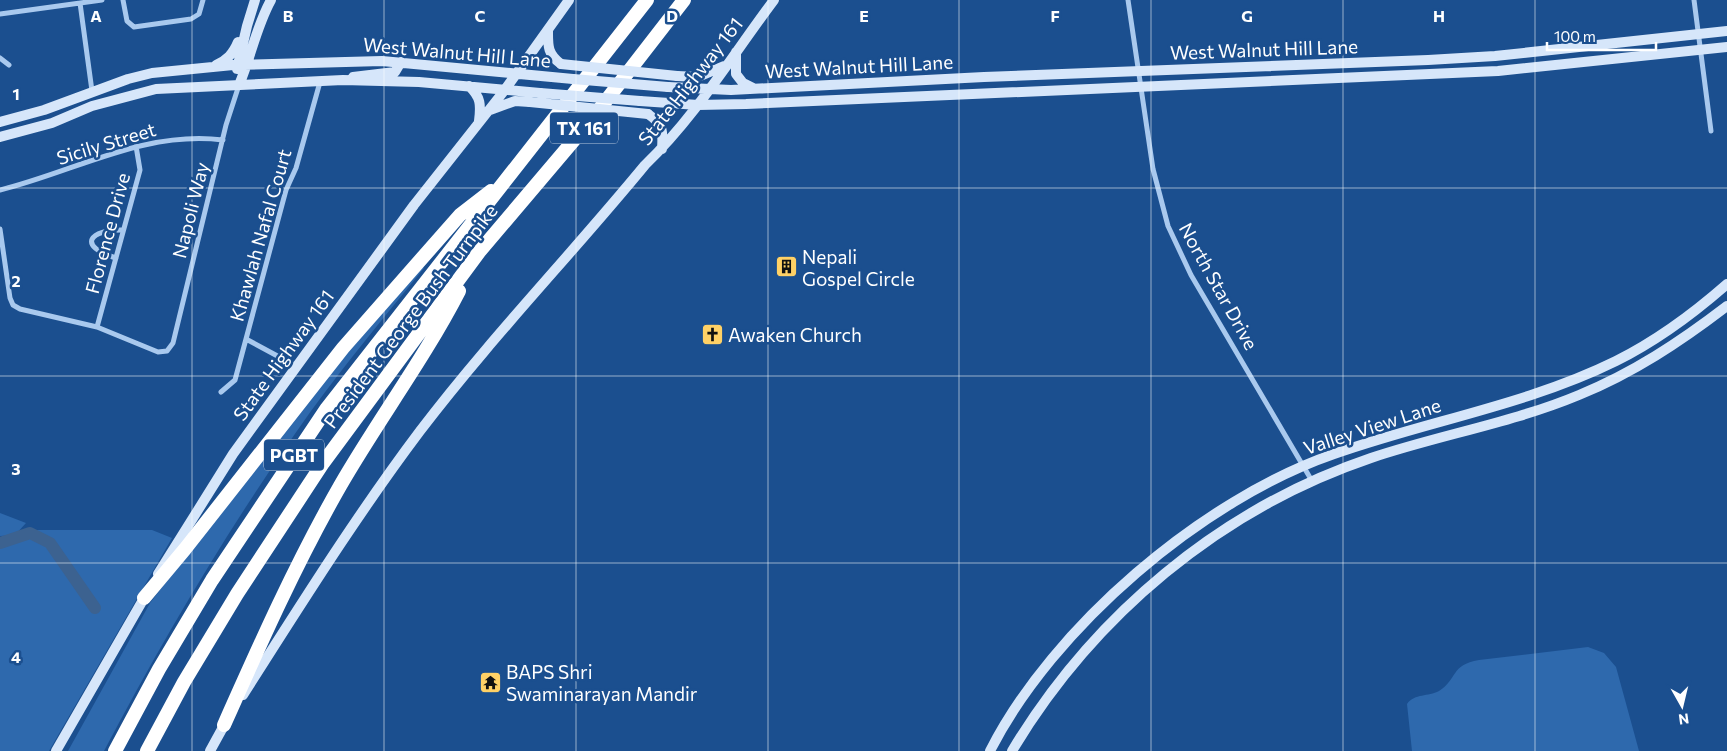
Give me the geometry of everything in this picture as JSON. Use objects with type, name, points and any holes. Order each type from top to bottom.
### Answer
[{"type":"highway","name":"President George Bush Turnpike","points":[[115,751],[184,625],[268,494],[358,366],[647,0]]},
{"type":"highway","name":"President George Bush Turnpike","points":[[147,751],[210,637],[293,506],[479,252],[591,120],[684,0]]},
{"type":"highway","points":[[144,598],[185,549],[343,348],[460,215],[506,180]]},
{"type":"highway","points":[[224,725],[269,623],[340,488],[443,321],[479,252]]},
{"type":"main road","points":[[239,85],[237,65],[255,0]]},
{"type":"main road","points":[[239,85],[248,65],[257,29],[270,0]]},
{"type":"main road","name":"State Highway 161","points":[[56,751],[177,540],[210,493],[232,454],[414,205],[504,90],[569,0]]},
{"type":"main road","name":"State Highway 161","points":[[224,725],[330,560],[421,431],[645,165],[662,149],[698,105],[774,0]]},
{"type":"main road","points":[[212,67],[225,61],[234,52],[251,12]]},
{"type":"main road","points":[[548,30],[548,50],[553,58],[561,64],[698,77],[726,64]]},
{"type":"main road","name":"West Walnut Hill Lane","points":[[0,122],[44,110],[92,91],[152,73],[237,65],[352,61],[401,62],[515,75],[668,87],[710,89],[754,88],[1435,60],[1495,56],[1727,31]]},
{"type":"main road","name":"West Walnut Hill Lane","points":[[0,137],[36,128],[92,106],[156,89],[343,80],[469,86],[698,105],[1498,72],[1727,47]]},
{"type":"main road","points":[[737,49],[736,74],[743,83],[754,88]]},
{"type":"main road","points":[[1435,60],[1436,74]]},
{"type":"main road","points":[[343,80],[358,75],[396,72],[401,62]]},
{"type":"main road","points":[[1302,65],[1303,80]]},
{"type":"main road","points":[[848,85],[848,99]]},
{"type":"main road","points":[[469,86],[477,94],[481,105],[479,122]]},
{"type":"main road","points":[[487,111],[502,104],[515,101],[648,114],[658,122],[662,131],[662,149]]},
{"type":"main road","name":"Valley View Lane","points":[[990,751],[1044,668],[1095,609],[1188,532],[1264,486],[1332,454],[1570,381],[1615,361],[1662,334],[1702,306],[1727,284]]},
{"type":"main road","name":"Valley View Lane","points":[[1012,751],[1043,700],[1080,654],[1138,597],[1179,562],[1268,502],[1312,481],[1371,458],[1577,396],[1638,368],[1685,338],[1727,306]]},
{"type":"main road","points":[[210,751],[224,725]]},
{"type":"street","points":[[0,14],[102,0]]},
{"type":"street","points":[[123,0],[127,21],[134,27],[191,19],[199,14],[203,0]]},
{"type":"street","name":"North Star Drive","points":[[1128,0],[1153,169],[1171,235],[1191,275],[1278,420],[1312,481]]},
{"type":"street","points":[[1694,0],[1711,131]]},
{"type":"street","points":[[80,3],[92,91]]},
{"type":"street","points":[[0,58],[9,65]]},
{"type":"street","name":"Khawlah Nafal Court","points":[[221,392],[235,380],[286,190],[296,168],[320,82]]},
{"type":"street","name":"Napoli Way","points":[[97,327],[158,352],[167,351],[173,343],[223,140],[239,85]]},
{"type":"street","name":"Sicily Street","points":[[0,190],[30,183],[136,146],[203,137],[223,140]]},
{"type":"street","name":"Florence Drive","points":[[97,327],[140,170],[136,146]]},
{"type":"street","points":[[0,229],[10,298],[14,305],[20,309],[97,327]]},
{"type":"street","points":[[116,258],[98,252],[93,247],[91,241],[94,236],[109,229],[124,230]]},
{"type":"street","points":[[246,339],[296,366]]},
{"type":"shaded area","points":[[422,266],[424,268],[311,411],[255,493],[176,620],[104,751],[68,751],[150,603],[298,410]]},
{"type":"shaded area","points":[[0,513],[26,523],[15,535],[0,536]]},
{"type":"shaded area","points":[[28,530],[152,530],[172,538],[49,751],[0,751],[0,539],[14,537]]},
{"type":"shaded area","points":[[1588,647],[1604,653],[1616,667],[1639,751],[1412,751],[1407,704],[1414,698],[1439,691],[1463,665],[1479,660]]},
{"type":"waterway","points":[[0,543],[30,533],[50,543],[95,608]]},
{"type":"place","name":"Nepali Gospel Circle","points":[[786,267]]},
{"type":"place","name":"Awaken Church","points":[[712,334]]},
{"type":"place","name":"BAPS Shri Swaminarayan Mandir","points":[[490,682]]}]
